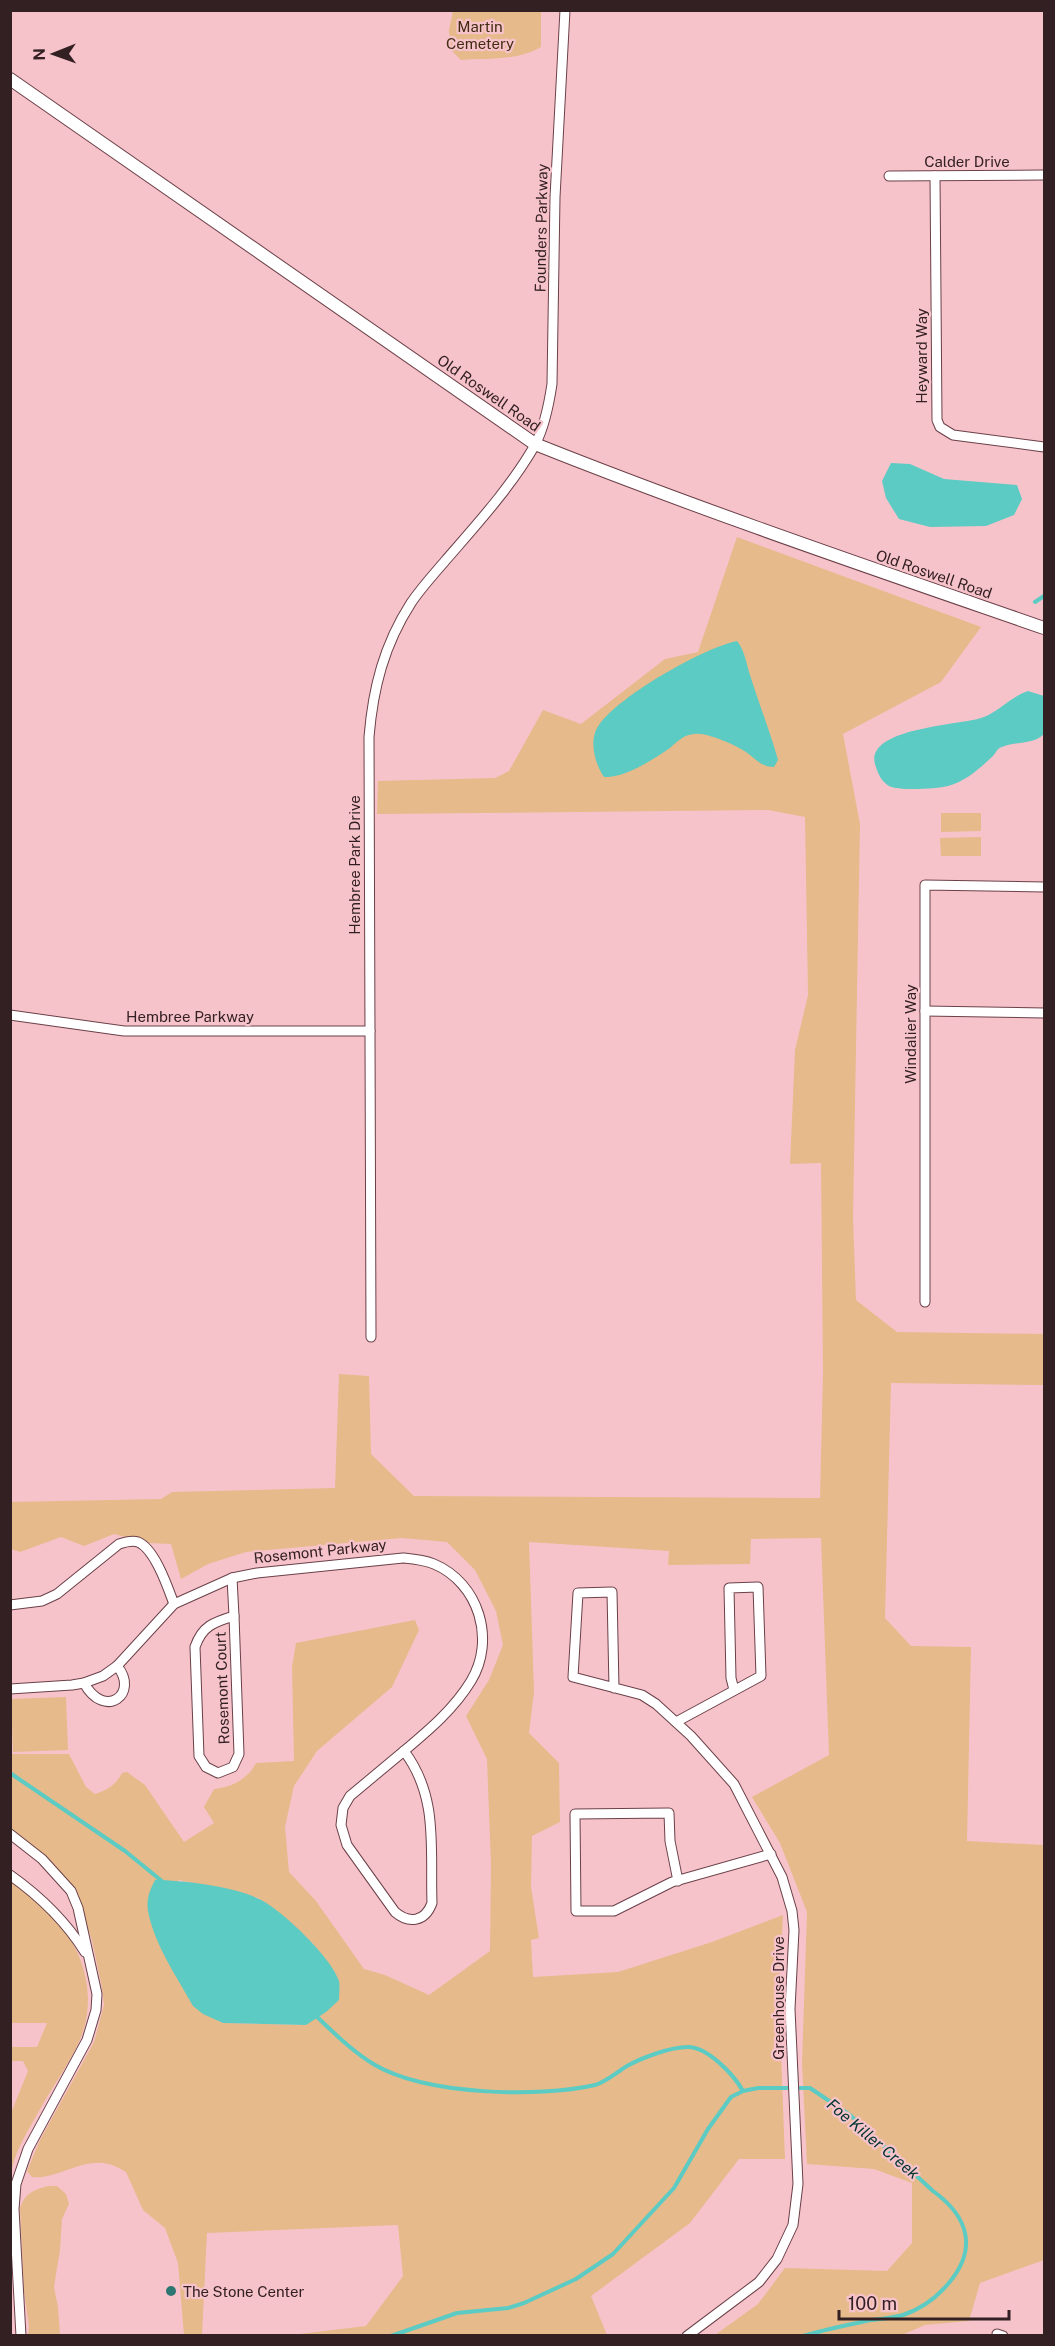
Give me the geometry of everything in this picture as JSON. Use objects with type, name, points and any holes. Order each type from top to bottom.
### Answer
[{"type":"street","name":"Founders Parkway","points":[[536,444],[548,411],[552,384],[555,197],[565,10]]},
{"type":"street","name":"Old Roswell Road","points":[[10,79],[536,444],[846,559],[1044,628]]},
{"type":"street","name":"Calder Drive","points":[[890,176],[1044,175]]},
{"type":"street","name":"Heyward Way","points":[[934,176],[937,420],[940,427],[952,435],[1044,447]]},
{"type":"street","name":"Hembree Park Drive","points":[[371,1336],[369,736],[372,703],[378,674],[393,635],[411,603],[498,499],[536,444]]},
{"type":"street","name":"Windalier Way","points":[[925,1302],[925,885],[1044,887]]},
{"type":"street","points":[[924,1011],[1044,1013]]},
{"type":"street","name":"Hembree Parkway","points":[[10,1015],[124,1031],[370,1031]]},
{"type":"street","points":[[10,1605],[42,1601],[57,1594],[119,1544],[128,1541],[140,1543],[148,1550],[174,1604]]},
{"type":"street","name":"Rosemont Parkway","points":[[10,1689],[84,1683],[103,1676],[117,1666],[174,1604],[232,1578],[403,1557],[434,1564],[460,1582],[473,1599],[481,1619],[483,1641],[479,1663],[471,1681],[451,1708],[350,1797],[344,1808],[340,1825],[347,1845],[395,1912],[402,1918],[412,1920],[425,1915],[432,1903],[430,1812],[422,1779],[404,1751]]},
{"type":"street","name":"Rosemont Court","points":[[232,1578],[234,1616],[239,1754],[233,1767],[218,1773],[206,1767],[200,1756],[195,1647],[199,1635],[206,1626],[234,1616]]},
{"type":"street","points":[[676,1722],[761,1676],[758,1587],[729,1588],[731,1678],[734,1690]]},
{"type":"street","name":"Greenhouse Drive","points":[[614,1688],[612,1592],[578,1593],[573,1677],[614,1688],[642,1695],[656,1704],[691,1736],[734,1784],[771,1854],[792,1911],[794,1930],[790,2009],[797,2202],[793,2225],[777,2259],[759,2282],[687,2336]]},
{"type":"street","points":[[84,1683],[90,1695],[97,1700],[106,1702],[116,1700],[123,1693],[126,1684],[124,1674],[117,1666]]},
{"type":"street","points":[[678,1881],[670,1841],[669,1813],[575,1814],[576,1911],[614,1911],[678,1881],[771,1854]]},
{"type":"street","points":[[10,1834],[42,1859],[70,1891],[78,1908],[97,1994],[92,2028],[28,2149],[16,2184],[14,2209],[20,2335]]},
{"type":"street","points":[[10,1875],[56,1912],[90,1959]]},
{"type":"green space","name":"Martin Cemetery","points":[[453,11],[541,11],[541,47],[512,57],[461,60],[450,49],[449,30]]},
{"type":"green space","points":[[737,537],[981,627],[941,682],[843,734],[860,824],[853,1217],[856,1300],[897,1332],[1044,1334],[1044,1385],[891,1383],[885,1618],[911,1646],[971,1647],[967,1841],[1044,1845],[1044,2260],[980,2283],[969,2321],[925,2325],[902,2335],[715,2335],[758,2304],[785,2268],[887,2271],[912,2243],[912,2183],[874,2169],[807,2164],[802,2063],[807,1912],[780,1843],[752,1797],[829,1755],[821,1538],[751,1539],[750,1564],[668,1565],[669,1551],[529,1542],[534,1692],[529,1733],[559,1763],[560,1822],[532,1836],[531,1887],[539,1938],[531,1940],[533,1977],[618,1972],[712,1942],[783,1915],[779,1997],[785,2159],[739,2159],[690,2223],[591,2296],[607,2335],[291,2335],[366,2326],[403,2276],[398,2225],[207,2233],[202,2335],[184,2335],[178,2263],[165,2228],[143,2210],[126,2172],[113,2165],[99,2163],[41,2177],[32,2177],[27,2171],[40,2140],[94,2042],[104,2005],[92,1940],[80,1907],[11,1831],[11,1754],[69,1754],[86,1787],[95,1794],[111,1786],[122,1773],[127,1772],[145,1785],[184,1842],[214,1823],[204,1807],[214,1789],[239,1781],[249,1774],[256,1763],[294,1761],[292,1667],[296,1643],[415,1620],[419,1630],[392,1687],[317,1751],[294,1786],[285,1827],[289,1872],[316,1901],[364,1969],[385,1975],[429,1995],[490,1951],[491,1865],[487,1759],[466,1716],[489,1680],[503,1645],[496,1611],[475,1570],[447,1542],[402,1538],[246,1552],[208,1564],[181,1579],[171,1544],[149,1543],[114,1534],[84,1546],[61,1537],[20,1552],[11,1549],[10,1502],[161,1499],[172,1492],[335,1488],[339,1374],[369,1376],[371,1454],[414,1496],[820,1498],[823,1374],[821,1163],[790,1164],[795,1050],[808,995],[805,817],[768,810],[377,814],[378,781],[495,778],[509,771],[543,710],[581,724],[665,659],[698,652]],"holes":[[[179,1880],[258,1898],[312,1943],[339,1981],[306,2025],[223,2023],[173,1969],[156,1935],[148,1911]]]},
{"type":"green space","points":[[941,813],[981,813],[981,831],[941,832]]},
{"type":"green space","points":[[981,837],[981,856],[941,856],[940,838]]},
{"type":"green space","points":[[66,1697],[68,1750],[13,1752],[11,1699]]},
{"type":"green space","points":[[11,1881],[53,1916],[64,1929],[81,1960],[88,1993],[84,2027],[78,2044],[22,2142],[11,2174],[11,2113],[28,2071],[23,2061],[11,2061],[11,2047],[37,2047],[47,2023],[11,2023]]},
{"type":"green space","points":[[48,2186],[57,2186],[66,2194],[69,2204],[62,2219],[54,2287],[60,2335],[28,2335],[20,2208],[31,2193]]},
{"type":"water","points":[[891,463],[910,464],[944,479],[1017,485],[1022,499],[1014,515],[986,526],[930,527],[899,519],[886,498],[882,481]]},
{"type":"water","points":[[737,641],[744,653],[775,749],[778,760],[774,767],[762,764],[746,752],[721,740],[694,734],[682,738],[667,750],[636,768],[620,775],[604,777],[598,766],[593,745],[599,725],[609,713],[642,688],[684,663],[722,645]]},
{"type":"water","points":[[1028,691],[1044,696],[1044,734],[1040,737],[998,749],[972,774],[948,786],[901,789],[889,786],[881,778],[876,767],[875,754],[883,744],[915,730],[981,718]]},
{"type":"water","points":[[155,1880],[179,1881],[223,1888],[249,1895],[268,1904],[305,1935],[327,1960],[339,1981],[339,2000],[306,2025],[223,2023],[203,2014],[193,2006],[155,1936],[148,1907],[149,1895]]},
{"type":"waterway","points":[[1035,602],[1044,596]]},
{"type":"waterway","points":[[10,1773],[125,1851],[163,1882]]},
{"type":"waterway","points":[[315,2015],[367,2060],[397,2075],[423,2083],[483,2091],[544,2092],[571,2089],[595,2085],[640,2060],[665,2051],[687,2047],[695,2048],[711,2056],[727,2070],[743,2091]]},
{"type":"waterway","name":"Foe Killer Creek","points":[[391,2336],[457,2313],[508,2308],[576,2279],[613,2254],[674,2188],[708,2129],[731,2097],[743,2091],[758,2088],[810,2088],[850,2115],[945,2201],[961,2223],[966,2246],[957,2271],[948,2284],[916,2310],[899,2316],[803,2336]]},
{"type":"place","name":"The Stone Center","points":[[171,2291]]}]
